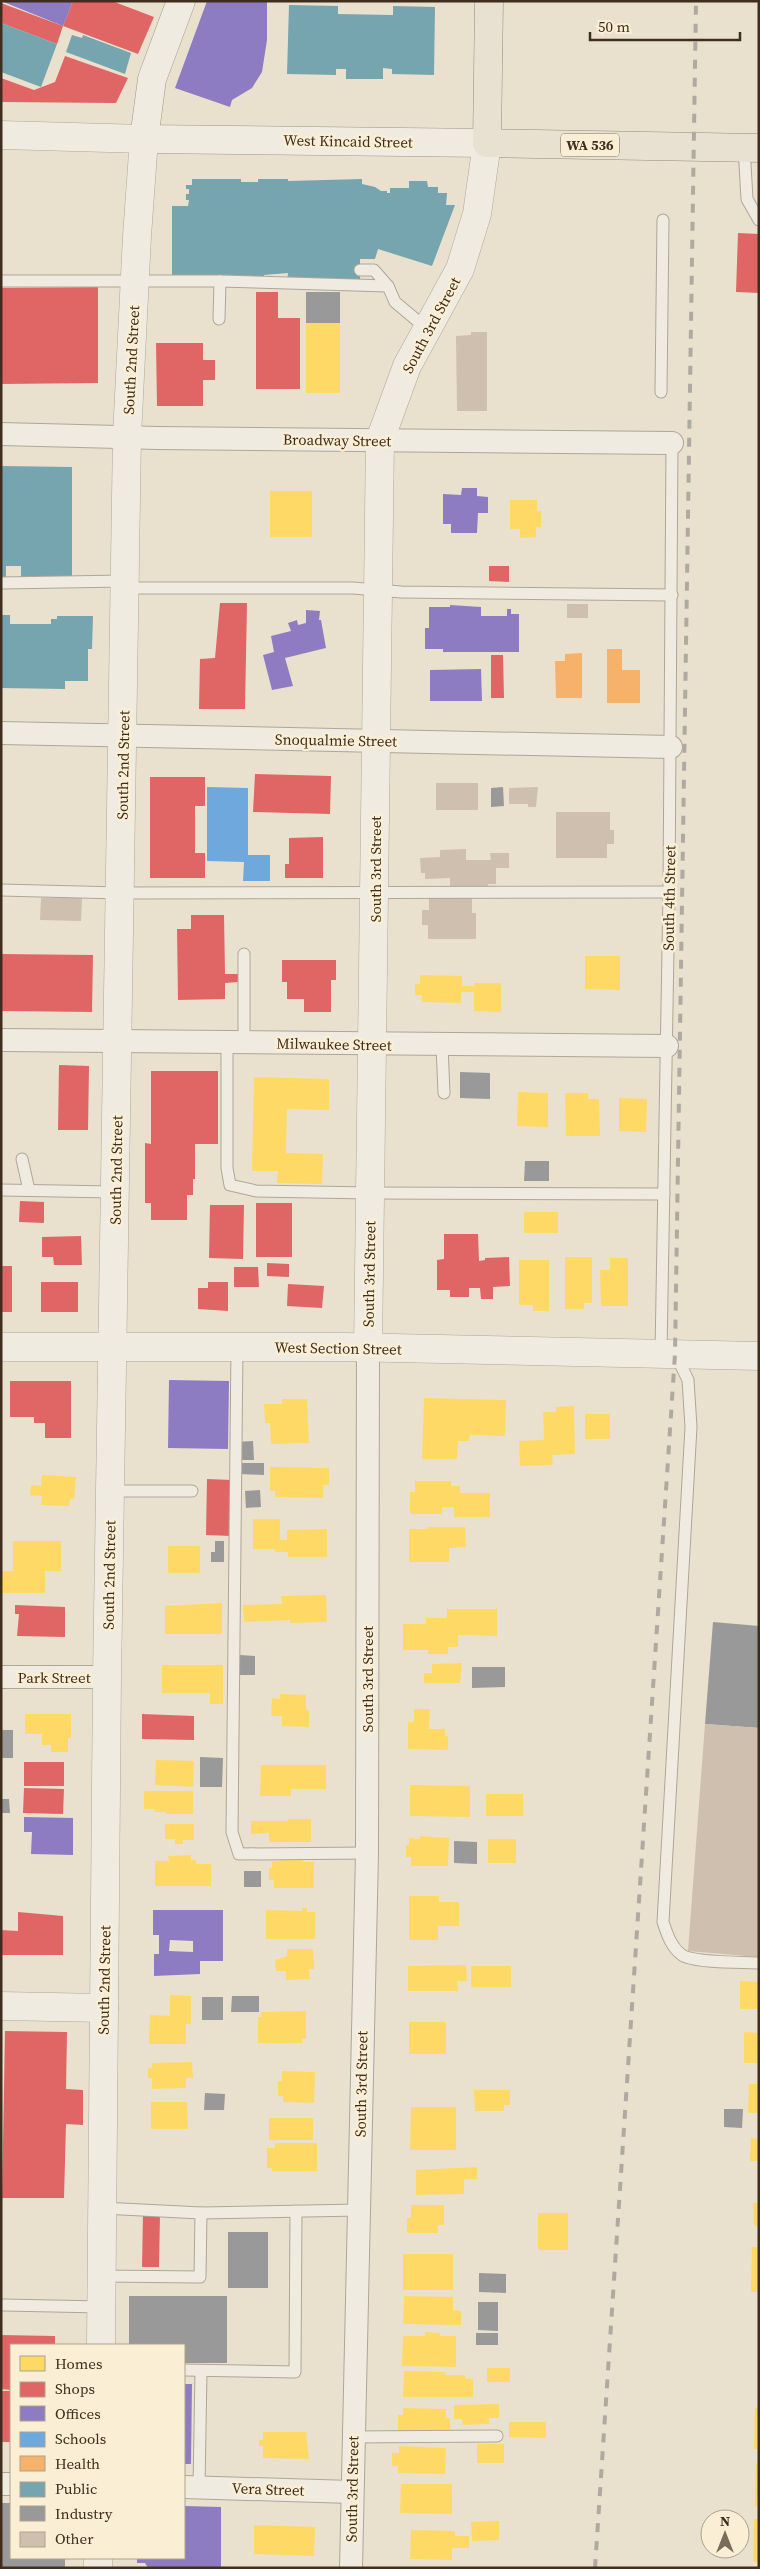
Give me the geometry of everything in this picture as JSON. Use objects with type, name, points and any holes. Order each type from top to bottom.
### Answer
[{"type":"main road","name":"South 3rd Street","points":[[487,143],[489,1]]},
{"type":"main road","name":"West Kincaid Street","points":[[487,143],[752,148]]},
{"type":"street","name":"South 2nd Street","points":[[100,2344],[107,1677],[124,735],[127,436],[144,139],[152,79],[181,1]]},
{"type":"street","name":"West Kincaid Street","points":[[1,135],[144,139],[487,143]]},
{"type":"street","name":"South 3rd Street","points":[[351,2568],[367,1853],[368,1348],[371,1045],[376,894],[375,740],[380,440],[407,366],[426,328],[460,269],[476,214],[487,143]]},
{"type":"street","name":"Broadway Street","points":[[1,434],[672,443]]},
{"type":"street","name":"Snoqualmie Street","points":[[1,733],[671,747]]},
{"type":"street","name":"Milwaukee Street","points":[[1,1040],[442,1046],[667,1046]]},
{"type":"street","name":"West Section Street","points":[[1,1347],[368,1348],[759,1356]]},
{"type":"street","name":"Park Street","points":[[1,1677],[107,1677]]},
{"type":"street","points":[[1,2006],[104,2008]]},
{"type":"street","name":"Vera Street","points":[[191,2487],[352,2492]]},
{"type":"lane","points":[[752,148],[747,199],[759,220]]},
{"type":"lane","points":[[661,392],[663,220]]},
{"type":"lane","points":[[360,270],[374,270],[388,286],[395,302],[426,328]]},
{"type":"lane","points":[[1,281],[220,281],[388,286]]},
{"type":"lane","points":[[219,320],[220,281]]},
{"type":"lane","name":"South 4th Street","points":[[668,1353],[664,1194],[671,747],[672,443]]},
{"type":"lane","points":[[1,583],[672,594]]},
{"type":"lane","points":[[1,890],[120,893],[376,894],[669,892]]},
{"type":"lane","points":[[244,954],[227,1168],[230,1186],[256,1191],[370,1194],[664,1194]]},
{"type":"lane","points":[[442,1046],[444,1093]]},
{"type":"lane","points":[[22,1159],[28,1190]]},
{"type":"lane","points":[[1,1190],[116,1192]]},
{"type":"lane","points":[[237,1347],[232,1832],[239,1854],[367,1853]]},
{"type":"lane","points":[[668,1353],[688,1380],[691,1427],[663,1922],[669,1939],[683,1956],[706,1961],[759,1963]]},
{"type":"lane","points":[[110,1491],[192,1491]]},
{"type":"lane","points":[[102,2208],[201,2213],[358,2210]]},
{"type":"lane","points":[[185,2370],[295,2372],[296,2211]]},
{"type":"lane","points":[[101,2276],[200,2277],[201,2213]]},
{"type":"lane","points":[[4,2305],[101,2308]]},
{"type":"lane","points":[[191,2487],[201,2371]]},
{"type":"lane","points":[[353,2437],[497,2436]]},
{"type":"building: Homes","points":[[306,323],[340,323],[340,393],[306,393]]},
{"type":"building: Homes","points":[[270,491],[312,491],[312,537],[270,537]]},
{"type":"building: Homes","points":[[510,500],[537,500],[537,511],[541,511],[541,527],[536,527],[536,537],[520,538],[520,529],[510,529]]},
{"type":"building: Homes","points":[[585,956],[620,956],[620,990],[585,989]]},
{"type":"building: Homes","points":[[420,975],[462,976],[462,986],[474,986],[474,983],[501,983],[501,1012],[474,1011],[474,992],[461,992],[461,1003],[422,1002],[422,995],[415,995],[415,984],[420,984]]},
{"type":"building: Homes","points":[[254,1077],[329,1079],[329,1110],[287,1109],[286,1153],[323,1154],[322,1184],[277,1183],[278,1171],[252,1171]]},
{"type":"building: Homes","points":[[518,1092],[548,1093],[548,1127],[517,1126]]},
{"type":"building: Homes","points":[[565,1093],[588,1093],[588,1099],[599,1099],[600,1136],[566,1136]]},
{"type":"building: Homes","points":[[619,1098],[647,1099],[646,1132],[619,1131]]},
{"type":"building: Homes","points":[[524,1212],[558,1212],[558,1233],[524,1233]]},
{"type":"building: Homes","points":[[565,1257],[592,1257],[592,1303],[584,1303],[584,1309],[565,1309]]},
{"type":"building: Homes","points":[[610,1258],[628,1258],[628,1306],[601,1306],[600,1270],[610,1270]]},
{"type":"building: Homes","points":[[519,1260],[549,1260],[549,1311],[533,1311],[533,1305],[519,1305]]},
{"type":"building: Homes","points":[[424,1398],[506,1400],[505,1436],[470,1435],[469,1441],[458,1441],[457,1459],[422,1459]]},
{"type":"building: Homes","points":[[282,1399],[307,1399],[309,1443],[271,1444],[270,1423],[265,1423],[264,1404],[282,1404]]},
{"type":"building: Homes","points":[[574,1406],[575,1454],[552,1455],[553,1465],[520,1466],[519,1441],[544,1440],[543,1412],[556,1412],[556,1407]]},
{"type":"building: Homes","points":[[585,1414],[610,1414],[610,1439],[585,1439]]},
{"type":"building: Homes","points":[[270,1467],[329,1468],[329,1485],[323,1485],[323,1498],[275,1497],[275,1491],[270,1491]]},
{"type":"building: Homes","points":[[42,1475],[76,1477],[74,1499],[70,1499],[69,1506],[41,1505],[42,1496],[30,1495],[31,1485],[41,1486]]},
{"type":"building: Homes","points":[[415,1481],[451,1481],[451,1486],[460,1486],[460,1493],[490,1493],[490,1517],[454,1517],[454,1507],[442,1507],[442,1514],[410,1514],[410,1492],[415,1492]]},
{"type":"building: Homes","points":[[253,1519],[280,1519],[280,1540],[287,1540],[287,1530],[327,1529],[327,1557],[288,1557],[288,1552],[275,1552],[275,1549],[253,1549]]},
{"type":"building: Homes","points":[[427,1527],[465,1527],[466,1547],[449,1548],[449,1562],[409,1562],[409,1529],[427,1529]]},
{"type":"building: Homes","points":[[13,1541],[61,1541],[61,1571],[45,1571],[45,1593],[1,1593],[1,1571],[13,1571]]},
{"type":"building: Homes","points":[[168,1546],[200,1546],[200,1573],[168,1573]]},
{"type":"building: Homes","points":[[326,1595],[327,1622],[290,1623],[290,1620],[244,1622],[243,1605],[282,1604],[281,1596]]},
{"type":"building: Homes","points":[[222,1603],[222,1634],[165,1634],[165,1606]]},
{"type":"building: Homes","points":[[447,1609],[497,1609],[497,1636],[458,1635],[458,1647],[448,1647],[448,1654],[428,1654],[428,1650],[403,1650],[403,1624],[426,1624],[426,1618],[447,1618]]},
{"type":"building: Homes","points":[[462,1663],[460,1683],[424,1683],[424,1673],[432,1673],[432,1664]]},
{"type":"building: Homes","points":[[162,1665],[223,1665],[223,1704],[210,1704],[210,1693],[162,1693]]},
{"type":"building: Homes","points":[[280,1694],[306,1695],[306,1710],[309,1710],[309,1727],[282,1726],[282,1716],[271,1716],[272,1698],[280,1699]]},
{"type":"building: Homes","points":[[414,1709],[430,1709],[429,1729],[445,1729],[445,1736],[448,1736],[448,1750],[408,1749],[408,1722],[414,1722]]},
{"type":"building: Homes","points":[[25,1714],[71,1714],[71,1738],[68,1738],[68,1752],[51,1752],[51,1745],[42,1745],[42,1734],[25,1734]]},
{"type":"building: Homes","points":[[156,1760],[194,1761],[193,1787],[155,1785]]},
{"type":"building: Homes","points":[[261,1765],[326,1765],[326,1789],[291,1789],[291,1796],[260,1796]]},
{"type":"building: Homes","points":[[410,1785],[470,1786],[470,1817],[410,1816]]},
{"type":"building: Homes","points":[[144,1791],[193,1791],[193,1814],[166,1814],[166,1812],[155,1812],[155,1809],[144,1809]]},
{"type":"building: Homes","points":[[486,1794],[523,1794],[523,1816],[486,1816]]},
{"type":"building: Homes","points":[[288,1819],[311,1819],[311,1842],[269,1842],[269,1833],[251,1834],[251,1821],[288,1821]]},
{"type":"building: Homes","points":[[165,1824],[194,1824],[194,1840],[183,1840],[183,1844],[175,1844],[175,1839],[165,1839]]},
{"type":"building: Homes","points":[[420,1836],[449,1838],[448,1866],[411,1866],[411,1857],[406,1857],[406,1845],[409,1845],[409,1838],[420,1839]]},
{"type":"building: Homes","points":[[488,1839],[516,1839],[516,1863],[488,1863]]},
{"type":"building: Homes","points":[[191,1855],[191,1860],[196,1860],[196,1864],[211,1864],[211,1886],[155,1886],[155,1861],[169,1861],[168,1856]]},
{"type":"building: Homes","points":[[281,1857],[303,1857],[303,1862],[314,1862],[314,1888],[274,1888],[274,1880],[269,1880],[269,1868],[272,1868],[272,1861],[281,1861]]},
{"type":"building: Homes","points":[[409,1896],[439,1896],[439,1902],[459,1902],[459,1926],[438,1926],[438,1940],[409,1940]]},
{"type":"building: Homes","points":[[302,1908],[307,1908],[307,1912],[315,1912],[315,1939],[266,1939],[266,1910],[302,1911]]},
{"type":"building: Homes","points":[[287,1949],[313,1949],[314,1969],[309,1969],[310,1979],[286,1980],[286,1971],[276,1971],[275,1960],[287,1956]]},
{"type":"building: Homes","points":[[466,1965],[467,1981],[457,1981],[458,1991],[408,1991],[408,1966]]},
{"type":"building: Homes","points":[[471,1966],[511,1966],[511,1987],[471,1987]]},
{"type":"building: Homes","points":[[740,1981],[759,1982],[759,2009],[740,2009]]},
{"type":"building: Homes","points":[[170,1995],[191,1996],[191,2024],[186,2024],[186,2044],[149,2044],[150,2015],[170,2016]]},
{"type":"building: Homes","points":[[306,2011],[306,2039],[302,2039],[302,2043],[258,2043],[258,2017],[261,2017],[261,2012]]},
{"type":"building: Homes","points":[[409,2022],[446,2022],[446,2054],[409,2054]]},
{"type":"building: Homes","points":[[744,2032],[759,2033],[759,2063],[744,2063]]},
{"type":"building: Homes","points":[[192,2062],[193,2078],[186,2078],[186,2088],[152,2089],[152,2078],[148,2078],[148,2068],[152,2068],[152,2063]]},
{"type":"building: Homes","points":[[282,2071],[315,2072],[314,2103],[283,2102],[283,2096],[278,2096],[278,2081],[282,2081]]},
{"type":"building: Homes","points":[[749,2084],[759,2084],[759,2113],[748,2113]]},
{"type":"building: Homes","points":[[474,2090],[510,2090],[510,2105],[504,2105],[504,2111],[475,2111]]},
{"type":"building: Homes","points":[[151,2102],[187,2102],[188,2129],[151,2129]]},
{"type":"building: Homes","points":[[411,2107],[456,2107],[456,2150],[410,2150]]},
{"type":"building: Homes","points":[[269,2118],[313,2118],[313,2140],[269,2140]]},
{"type":"building: Homes","points":[[751,2138],[759,2139],[759,2161],[750,2161]]},
{"type":"building: Homes","points":[[275,2143],[317,2143],[317,2171],[272,2171],[272,2168],[267,2168],[267,2148],[275,2148]]},
{"type":"building: Homes","points":[[477,2167],[477,2179],[464,2179],[464,2194],[416,2195],[416,2170]]},
{"type":"building: Homes","points":[[753,2203],[759,2203],[759,2226],[754,2226]]},
{"type":"building: Homes","points":[[411,2205],[444,2205],[444,2225],[438,2225],[438,2233],[407,2233],[407,2218],[411,2218]]},
{"type":"building: Homes","points":[[538,2213],[568,2213],[568,2250],[538,2250]]},
{"type":"building: Homes","points":[[752,2247],[759,2247],[759,2292],[751,2292]]},
{"type":"building: Homes","points":[[403,2254],[453,2254],[453,2290],[403,2290]]},
{"type":"building: Homes","points":[[404,2296],[453,2297],[453,2310],[461,2311],[461,2325],[403,2324]]},
{"type":"building: Homes","points":[[425,2332],[440,2333],[440,2336],[456,2336],[456,2367],[402,2366],[403,2336],[425,2336]]},
{"type":"building: Homes","points":[[487,2368],[510,2368],[510,2382],[487,2382]]},
{"type":"building: Homes","points":[[404,2371],[445,2372],[445,2375],[465,2375],[465,2378],[473,2379],[473,2397],[403,2397]]},
{"type":"building: Homes","points":[[499,2404],[499,2418],[489,2418],[489,2424],[463,2425],[462,2419],[454,2419],[454,2405]]},
{"type":"building: Homes","points":[[403,2408],[446,2409],[446,2418],[450,2418],[450,2434],[398,2431],[398,2415],[403,2415]]},
{"type":"building: Homes","points":[[755,2408],[759,2408],[759,2449],[754,2449]]},
{"type":"building: Homes","points":[[509,2422],[546,2422],[546,2438],[509,2437]]},
{"type":"building: Homes","points":[[263,2432],[306,2432],[309,2459],[263,2458],[263,2446],[259,2446],[259,2440],[263,2440]]},
{"type":"building: Homes","points":[[477,2444],[504,2444],[504,2463],[477,2463]]},
{"type":"building: Homes","points":[[399,2446],[446,2448],[445,2474],[398,2473],[398,2466],[392,2466],[392,2453],[399,2453]]},
{"type":"building: Homes","points":[[756,2463],[759,2463],[759,2506],[755,2506]]},
{"type":"building: Homes","points":[[401,2484],[452,2484],[452,2514],[400,2513]]},
{"type":"building: Homes","points":[[754,2519],[759,2519],[759,2562],[753,2562]]},
{"type":"building: Homes","points":[[499,2521],[499,2540],[472,2541],[471,2522]]},
{"type":"building: Homes","points":[[254,2525],[315,2527],[314,2556],[254,2554]]},
{"type":"building: Homes","points":[[411,2530],[455,2531],[455,2536],[469,2536],[469,2548],[452,2548],[452,2560],[410,2559]]},
{"type":"building: Shops","points":[[73,1],[112,1],[154,17],[138,54],[63,26]]},
{"type":"building: Shops","points":[[1,3],[63,26],[57,44],[1,23]]},
{"type":"building: Shops","points":[[65,56],[128,78],[116,103],[1,102],[1,78],[34,90],[55,82]]},
{"type":"building: Shops","points":[[738,233],[759,234],[759,293],[736,292]]},
{"type":"building: Shops","points":[[98,287],[98,383],[1,384],[1,288]]},
{"type":"building: Shops","points":[[256,292],[278,292],[278,318],[300,318],[300,389],[256,389]]},
{"type":"building: Shops","points":[[156,343],[203,343],[203,360],[215,360],[215,380],[203,380],[203,406],[157,406]]},
{"type":"building: Shops","points":[[489,566],[509,566],[509,582],[489,581]]},
{"type":"building: Shops","points":[[220,603],[247,603],[245,709],[199,709],[200,659],[215,658]]},
{"type":"building: Shops","points":[[491,655],[503,655],[504,698],[491,698]]},
{"type":"building: Shops","points":[[255,774],[331,776],[330,814],[253,812]]},
{"type":"building: Shops","points":[[150,777],[205,777],[205,806],[195,806],[195,853],[205,853],[205,878],[150,878]]},
{"type":"building: Shops","points":[[323,837],[323,878],[285,878],[285,864],[289,864],[289,838]]},
{"type":"building: Shops","points":[[191,915],[224,915],[225,974],[238,974],[238,982],[225,983],[225,999],[178,1000],[177,929],[191,929]]},
{"type":"building: Shops","points":[[1,954],[93,955],[92,1012],[1,1011]]},
{"type":"building: Shops","points":[[282,960],[336,960],[336,980],[331,980],[331,1012],[304,1012],[304,999],[287,999],[287,982],[282,982]]},
{"type":"building: Shops","points":[[59,1065],[89,1066],[88,1130],[58,1130]]},
{"type":"building: Shops","points":[[151,1071],[218,1071],[218,1144],[195,1144],[195,1179],[193,1179],[193,1195],[187,1195],[187,1220],[151,1220],[151,1203],[145,1203],[145,1143],[151,1144]]},
{"type":"building: Shops","points":[[20,1201],[44,1202],[44,1223],[19,1222]]},
{"type":"building: Shops","points":[[256,1203],[292,1203],[292,1257],[256,1257]]},
{"type":"building: Shops","points":[[210,1205],[244,1205],[243,1259],[209,1258]]},
{"type":"building: Shops","points":[[444,1234],[478,1234],[479,1261],[485,1260],[485,1258],[509,1257],[510,1286],[493,1287],[493,1299],[481,1299],[480,1288],[469,1288],[469,1297],[450,1297],[450,1290],[437,1290],[437,1260],[444,1259]]},
{"type":"building: Shops","points":[[81,1236],[82,1265],[54,1265],[53,1257],[42,1257],[42,1237]]},
{"type":"building: Shops","points":[[267,1263],[289,1264],[289,1277],[267,1276]]},
{"type":"building: Shops","points":[[1,1266],[12,1266],[12,1312],[1,1312]]},
{"type":"building: Shops","points":[[234,1267],[258,1267],[259,1287],[234,1287]]},
{"type":"building: Shops","points":[[41,1282],[78,1282],[78,1312],[41,1312]]},
{"type":"building: Shops","points":[[208,1282],[228,1282],[228,1311],[198,1309],[198,1288],[208,1288]]},
{"type":"building: Shops","points":[[288,1284],[324,1286],[322,1308],[287,1306]]},
{"type":"building: Shops","points":[[10,1381],[71,1381],[71,1438],[45,1438],[45,1423],[34,1423],[34,1417],[10,1417]]},
{"type":"building: Shops","points":[[207,1479],[232,1480],[231,1536],[206,1535]]},
{"type":"building: Shops","points":[[15,1605],[65,1607],[65,1637],[17,1636],[19,1614],[15,1614]]},
{"type":"building: Shops","points":[[142,1714],[194,1716],[194,1740],[142,1739]]},
{"type":"building: Shops","points":[[24,1762],[64,1762],[64,1786],[24,1786]]},
{"type":"building: Shops","points":[[24,1788],[64,1789],[63,1814],[23,1813]]},
{"type":"building: Shops","points":[[18,1912],[63,1916],[63,1955],[1,1955],[1,1930],[18,1931]]},
{"type":"building: Shops","points":[[5,2031],[67,2032],[66,2089],[83,2090],[83,2125],[66,2124],[64,2198],[2,2198]]},
{"type":"building: Shops","points":[[143,2215],[160,2215],[159,2267],[142,2267]]},
{"type":"building: Shops","points":[[1,2335],[55,2336],[55,2344],[10,2344],[10,2390],[1,2389]]},
{"type":"building: Shops","points":[[1,2391],[10,2391],[10,2442],[1,2442]]},
{"type":"building: Offices","points":[[1,1],[73,1],[63,26]]},
{"type":"building: Offices","points":[[207,1],[267,1],[267,40],[262,72],[252,88],[232,100],[230,107],[175,88]]},
{"type":"building: Offices","points":[[462,488],[477,488],[477,496],[488,497],[488,513],[478,513],[477,533],[451,533],[451,524],[443,524],[443,494],[461,495]]},
{"type":"building: Offices","points":[[450,605],[481,607],[481,616],[507,616],[507,609],[511,609],[511,614],[519,614],[519,652],[443,652],[443,649],[425,649],[425,628],[429,628],[429,607],[450,607]]},
{"type":"building: Offices","points":[[306,610],[320,611],[319,620],[321,620],[326,648],[285,658],[293,686],[272,690],[263,655],[274,652],[271,636],[291,631],[288,623],[297,620],[298,625],[306,623]]},
{"type":"building: Offices","points":[[481,669],[482,701],[430,701],[430,670]]},
{"type":"building: Offices","points":[[169,1380],[229,1381],[228,1449],[168,1448]]},
{"type":"building: Offices","points":[[24,1817],[73,1818],[73,1855],[31,1854],[32,1832],[24,1832]]},
{"type":"building: Offices","points":[[153,1910],[223,1910],[223,1961],[200,1961],[200,1974],[154,1976],[154,1954],[159,1954],[159,1935],[153,1935]],"holes":[[[170,1940],[193,1941],[193,1952],[169,1951]]]},
{"type":"building: Offices","points":[[185,2384],[192,2384],[191,2464],[185,2464]]},
{"type":"building: Offices","points":[[185,2506],[221,2507],[221,2568],[148,2568],[145,2563],[137,2563],[137,2559],[185,2559]]},
{"type":"building: Schools","points":[[207,787],[248,788],[248,855],[270,855],[270,881],[243,881],[244,862],[207,861]]},
{"type":"building: Health","points":[[607,649],[622,649],[622,670],[640,670],[640,703],[607,703]]},
{"type":"building: Health","points":[[582,653],[582,698],[556,698],[555,661],[565,661],[565,654]]},
{"type":"building: Public","points":[[289,5],[338,6],[338,14],[393,15],[393,6],[435,7],[434,75],[392,74],[392,69],[383,68],[383,79],[346,79],[346,69],[336,69],[336,75],[287,74]]},
{"type":"building: Public","points":[[1,23],[57,44],[41,87],[1,72]]},
{"type":"building: Public","points":[[72,35],[82,38],[83,35],[131,53],[125,74],[66,52]]},
{"type":"building: Public","points":[[192,179],[241,179],[241,182],[258,182],[258,179],[288,179],[288,181],[362,179],[362,184],[375,187],[381,191],[387,191],[387,193],[390,193],[390,188],[409,188],[409,181],[427,181],[428,187],[438,187],[438,193],[447,193],[446,205],[455,205],[432,266],[378,249],[375,259],[360,259],[360,282],[287,282],[288,273],[264,275],[264,281],[172,280],[172,206],[188,206],[189,200],[186,200],[186,194],[189,194],[189,189],[186,189],[186,185],[192,185]]},
{"type":"building: Public","points":[[1,466],[72,467],[72,579],[21,578],[21,566],[6,566],[6,580],[1,580]]},
{"type":"building: Public","points":[[1,615],[10,615],[10,624],[51,624],[51,619],[57,619],[57,616],[93,616],[92,649],[88,649],[88,681],[65,681],[65,689],[1,688]]},
{"type":"building: Industry","points":[[306,292],[340,292],[340,323],[306,323]]},
{"type":"building: Industry","points":[[503,787],[504,806],[491,807],[491,788]]},
{"type":"building: Industry","points":[[460,1072],[490,1073],[490,1099],[460,1098]]},
{"type":"building: Industry","points":[[525,1161],[549,1161],[549,1181],[524,1181]]},
{"type":"building: Industry","points":[[253,1441],[254,1460],[237,1460],[237,1442]]},
{"type":"building: Industry","points":[[239,1463],[264,1463],[264,1475],[239,1474]]},
{"type":"building: Industry","points":[[260,1490],[261,1507],[246,1508],[245,1491]]},
{"type":"building: Industry","points":[[215,1541],[224,1541],[224,1562],[211,1562],[211,1552],[215,1552]]},
{"type":"building: Industry","points":[[713,1622],[759,1626],[759,1728],[705,1724]]},
{"type":"building: Industry","points":[[240,1655],[255,1656],[255,1675],[240,1675]]},
{"type":"building: Industry","points":[[472,1667],[505,1667],[505,1687],[472,1688]]},
{"type":"building: Industry","points":[[1,1730],[13,1730],[13,1758],[1,1758]]},
{"type":"building: Industry","points":[[200,1757],[223,1758],[222,1787],[200,1787]]},
{"type":"building: Industry","points":[[1,1799],[9,1799],[10,1813],[1,1813]]},
{"type":"building: Industry","points":[[454,1841],[477,1842],[477,1864],[454,1863]]},
{"type":"building: Industry","points":[[244,1871],[261,1871],[261,1887],[244,1887]]},
{"type":"building: Industry","points":[[232,1996],[259,1996],[259,2012],[231,2012]]},
{"type":"building: Industry","points":[[202,1997],[223,1997],[223,2020],[202,2020]]},
{"type":"building: Industry","points":[[205,2093],[225,2094],[224,2110],[204,2110]]},
{"type":"building: Industry","points":[[724,2109],[743,2109],[742,2128],[724,2127]]},
{"type":"building: Industry","points":[[228,2232],[268,2232],[268,2288],[228,2288]]},
{"type":"building: Industry","points":[[479,2273],[506,2274],[506,2293],[479,2292]]},
{"type":"building: Industry","points":[[129,2296],[227,2296],[227,2363],[185,2363],[185,2344],[129,2344]]},
{"type":"building: Industry","points":[[478,2302],[498,2302],[498,2331],[478,2330]]},
{"type":"building: Industry","points":[[476,2333],[498,2333],[498,2345],[476,2345]]},
{"type":"building: Industry","points":[[1,2503],[10,2503],[10,2559],[65,2559],[65,2568],[1,2568]]},
{"type":"building: Other","points":[[471,332],[487,332],[487,411],[457,411],[456,336],[471,335]]},
{"type":"building: Other","points":[[567,604],[588,604],[588,618],[567,618]]},
{"type":"building: Other","points":[[436,783],[478,783],[478,810],[436,810]]},
{"type":"building: Other","points":[[538,787],[536,807],[528,807],[528,804],[509,804],[509,788]]},
{"type":"building: Other","points":[[556,812],[610,812],[610,830],[614,830],[614,844],[607,844],[607,858],[556,858]]},
{"type":"building: Other","points":[[466,849],[466,860],[491,860],[490,853],[509,853],[509,868],[496,868],[496,884],[488,884],[488,887],[450,888],[450,878],[425,879],[425,873],[421,873],[420,858],[440,857],[440,850]]},
{"type":"building: Other","points":[[41,898],[82,898],[81,921],[40,920]]},
{"type":"building: Other","points":[[429,898],[472,898],[472,913],[476,913],[476,939],[428,939],[428,925],[422,925],[422,910],[429,910]]},
{"type":"building: Other","points":[[705,1724],[759,1728],[759,1957],[688,1951]]},
{"type":"railway","points":[[595,2568],[675,1354],[696,1]]}]
